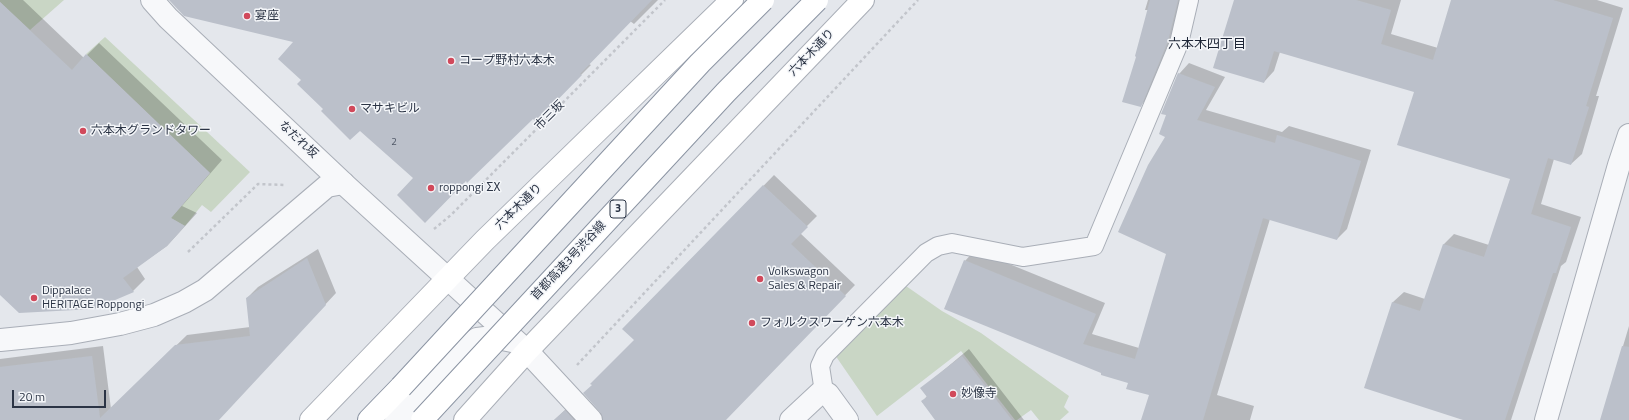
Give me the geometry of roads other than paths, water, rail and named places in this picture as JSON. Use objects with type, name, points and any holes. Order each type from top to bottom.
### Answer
[{"type":"main road","name":"六本木通り","points":[[311,420],[448,277],[732,0]]},
{"type":"main road","points":[[369,420],[700,63],[763,0]]},
{"type":"main road","name":"首都高速3号渋谷線","points":[[422,420],[726,92],[817,0]]},
{"type":"main road","name":"六本木通り","points":[[465,420],[527,351],[862,0]]},
{"type":"main road","points":[[374,420],[401,387]]},
{"type":"street","name":"なだれ坂","points":[[152,0],[168,18],[343,183],[448,277],[527,351]]},
{"type":"street","points":[[1546,420],[1619,165],[1629,135]]},
{"type":"street","points":[[0,340],[71,334],[154,314],[184,302],[204,290],[327,186],[343,183]]},
{"type":"street","points":[[396,420],[459,351],[477,339],[493,337],[510,340],[527,351],[592,420]]},
{"type":"street","points":[[791,420],[820,393],[824,392],[828,394],[847,420]]},
{"type":"lane","points":[[824,392],[820,366],[825,355],[926,253],[938,246],[952,243],[1022,257],[1094,246],[1179,43],[1189,0]]},
{"type":"place","name":"宴座","points":[[247,16]]},
{"type":"place","name":"コープ野村六本木","points":[[451,61]]},
{"type":"place","name":"マサキビル","points":[[352,109]]},
{"type":"place","name":"六本木グランドタワー","points":[[83,131]]},
{"type":"place","name":"roppongi ΣΧ","points":[[431,188]]},
{"type":"place","name":"Volkswagon Sales & Repair","points":[[760,279]]},
{"type":"place","name":"Dippalace HERITAGE Roppongi","points":[[34,298]]},
{"type":"place","name":"フォルクスワーゲン六本木","points":[[752,323]]},
{"type":"place","name":"妙像寺","points":[[953,394]]},
{"type":"district","name":"六本木四丁目","points":[[1207,45]]}]
